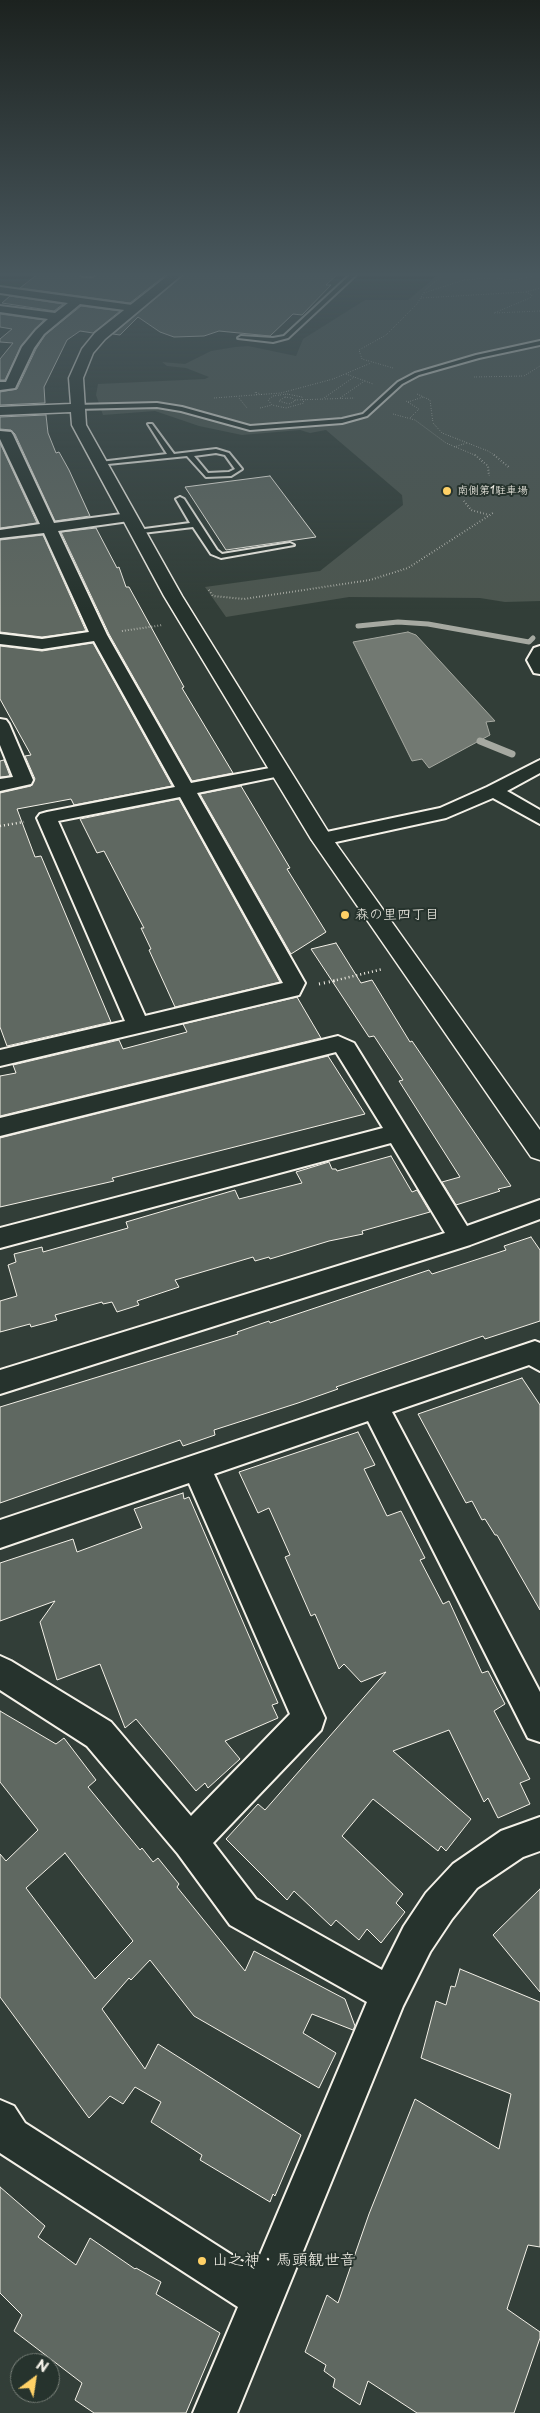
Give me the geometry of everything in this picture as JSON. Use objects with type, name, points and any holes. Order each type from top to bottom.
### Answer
[{"type":"street","points":[[76,386],[76,407],[79,425],[188,621],[322,838],[540,1150]]},
{"type":"street","points":[[0,411],[76,407]]},
{"type":"street","points":[[0,435],[6,435],[99,635],[184,791],[294,983],[291,990],[0,1058]]},
{"type":"street","points":[[0,534],[48,528],[133,525]]},
{"type":"street","points":[[0,639],[42,644],[99,635]]},
{"type":"street","points":[[540,651],[535,660],[540,669]]},
{"type":"street","points":[[0,724],[24,780],[0,785]]},
{"type":"street","points":[[322,838],[446,812],[494,791],[540,765]]},
{"type":"street","points":[[138,1025],[47,818],[280,771]]},
{"type":"street","points":[[494,791],[540,818]]},
{"type":"street","points":[[0,1127],[338,1044],[346,1048],[461,1238]]},
{"type":"street","points":[[0,1238],[398,1133]]},
{"type":"street","points":[[0,1382],[461,1238],[540,1209]]},
{"type":"street","points":[[0,1534],[535,1352],[540,1360]]},
{"type":"street","points":[[375,1407],[540,1726]]},
{"type":"street","points":[[190,1842],[308,1718],[196,1466]]},
{"type":"street","points":[[0,1672],[99,1734],[190,1842],[243,1912],[389,1994]]},
{"type":"street","points":[[215,2413],[261,2298],[389,1994],[417,1939],[438,1906],[465,1876],[513,1843],[540,1834]]},
{"type":"street","points":[[0,2120],[10,2137],[261,2298]]},
{"type":"lane","points":[[76,407],[157,405],[250,428],[346,421],[370,410],[397,386]]},
{"type":"lane","points":[[346,421],[361,426]]},
{"type":"lane","points":[[150,425],[172,456]]},
{"type":"lane","points":[[100,464],[172,456],[189,454],[216,451],[224,452],[239,470],[231,474],[206,475],[189,454]]},
{"type":"lane","points":[[180,498],[195,525],[214,552],[221,556],[290,545]]},
{"type":"lane","points":[[133,525],[195,525]]},
{"type":"path","points":[[269,402],[270,398],[308,386]]},
{"type":"path","points":[[324,398],[341,386]]},
{"type":"path","points":[[340,398],[358,386]]},
{"type":"path","points":[[374,386],[386,394]]},
{"type":"path","points":[[397,386],[423,396],[432,404],[432,423],[442,433],[488,451],[510,468]]},
{"type":"path","points":[[212,398],[257,395],[255,392],[259,392],[263,395],[283,393],[296,395],[304,399]]},
{"type":"path","points":[[283,393],[285,397],[295,400],[364,398]]},
{"type":"path","points":[[408,402],[423,396]]},
{"type":"path","points":[[238,397],[249,411]]},
{"type":"path","points":[[279,401],[285,397]]},
{"type":"path","points":[[269,402],[276,406],[292,408],[302,404],[304,399]]},
{"type":"path","points":[[269,402],[279,401],[288,404],[295,400]]},
{"type":"path","points":[[370,410],[410,418],[453,447],[473,454],[486,464],[490,470],[489,476]]},
{"type":"path","points":[[453,447],[468,443]]},
{"type":"path","points":[[209,590],[213,596],[244,599],[370,580],[408,568],[491,514],[472,510],[464,501]]},
{"type":"path","points":[[99,635],[188,621]]},
{"type":"path","points":[[291,990],[409,963]]},
{"type":"shaded area","points":[[98,386],[540,386],[540,601],[505,602],[480,598],[349,597],[226,617],[205,587],[320,571],[403,505],[402,495],[326,430],[310,433],[300,430],[242,435],[199,426],[155,411],[103,415],[96,395]]},
{"type":"shaded area","points":[[408,632],[416,635],[495,721],[486,722],[490,735],[429,768],[422,759],[412,761],[353,642]]},
{"type":"building","points":[[19,386],[45,386],[45,403],[0,405],[0,392],[17,389]]},
{"type":"building","points":[[46,415],[48,433],[56,453],[59,452],[69,470],[90,516],[55,521],[15,434],[11,430],[0,429],[0,417]]},
{"type":"building","points":[[0,443],[37,523],[0,528]]},
{"type":"building","points":[[270,476],[316,537],[226,550],[185,487]]},
{"type":"building","points":[[96,528],[117,568],[119,567],[126,587],[129,587],[184,687],[182,688],[233,773],[192,781],[109,634],[61,532]]},
{"type":"building","points":[[43,535],[86,631],[42,637],[0,632],[0,540]]},
{"type":"building","points":[[93,643],[172,786],[74,805],[71,799],[17,809],[35,857],[41,856],[111,1022],[7,1046],[0,1027],[0,793],[31,786],[35,779],[25,756],[31,755],[0,699],[0,646],[42,651]]},
{"type":"building","points":[[4,760],[10,776],[0,777],[0,761]]},
{"type":"building","points":[[241,786],[290,868],[287,869],[326,932],[291,954],[200,794]]},
{"type":"building","points":[[179,799],[280,982],[175,1007],[149,950],[151,949],[141,928],[144,928],[104,851],[97,853],[80,819]]},
{"type":"building","points":[[336,943],[361,983],[372,980],[410,1042],[412,1041],[511,1186],[456,1205],[442,1182],[460,1177],[399,1081],[403,1080],[374,1036],[369,1037],[311,949]]},
{"type":"building","points":[[297,997],[321,1038],[0,1116],[0,1076],[16,1073],[13,1065],[119,1040],[123,1049],[187,1032],[183,1024]]},
{"type":"building","points":[[328,1056],[365,1114],[112,1178],[114,1181],[0,1207],[0,1138]]},
{"type":"building","points":[[391,1156],[412,1192],[417,1190],[430,1212],[362,1231],[363,1234],[329,1241],[270,1259],[269,1257],[255,1261],[253,1257],[175,1280],[179,1287],[137,1301],[139,1305],[117,1312],[112,1302],[103,1304],[102,1302],[55,1315],[57,1320],[31,1327],[30,1324],[0,1332],[0,1301],[17,1296],[8,1265],[16,1262],[14,1254],[42,1247],[43,1252],[128,1228],[126,1222],[235,1190],[239,1199],[302,1183],[296,1172],[329,1162],[332,1169],[337,1171]]},
{"type":"building","points":[[531,1237],[540,1250],[540,1321],[485,1339],[483,1336],[336,1387],[338,1389],[214,1430],[215,1435],[183,1446],[180,1440],[0,1503],[0,1407],[238,1334],[237,1332],[269,1321],[270,1323],[429,1270],[432,1274],[506,1250],[504,1246]]},
{"type":"building","points":[[522,1378],[540,1405],[540,1610],[497,1535],[495,1535],[485,1519],[482,1520],[472,1501],[466,1503],[418,1414]]},
{"type":"building","points":[[358,1432],[375,1465],[364,1469],[387,1516],[401,1511],[425,1558],[420,1560],[443,1604],[449,1601],[482,1673],[488,1671],[505,1704],[494,1711],[530,1779],[520,1783],[530,1804],[498,1818],[488,1798],[484,1802],[449,1730],[393,1751],[471,1819],[446,1851],[441,1846],[438,1851],[373,1799],[342,1836],[403,1894],[396,1903],[405,1912],[381,1943],[367,1929],[359,1940],[336,1920],[331,1926],[294,1891],[287,1900],[226,1839],[258,1804],[265,1810],[386,1672],[361,1682],[344,1664],[339,1669],[315,1614],[311,1616],[285,1557],[290,1555],[269,1508],[258,1513],[239,1472]]},
{"type":"building","points":[[183,1493],[184,1499],[189,1497],[278,1703],[272,1705],[278,1718],[225,1741],[240,1759],[208,1788],[205,1783],[196,1791],[136,1719],[125,1728],[100,1664],[57,1680],[40,1622],[55,1601],[0,1621],[0,1563],[73,1539],[77,1552],[142,1528],[134,1509]]},
{"type":"building","points":[[0,1711],[56,1744],[64,1738],[96,1780],[88,1787],[140,1850],[142,1848],[153,1862],[158,1858],[179,1884],[177,1887],[245,1971],[254,1951],[345,1999],[355,2026],[353,2030],[312,2014],[303,2033],[336,2053],[319,2088],[194,2016],[150,1960],[131,1980],[129,1978],[102,2009],[145,2069],[158,2044],[301,2135],[275,2196],[273,2194],[270,2202],[200,2160],[202,2155],[151,2122],[161,2102],[135,2087],[123,2104],[110,2096],[89,2118],[0,1997],[0,1854],[6,1861],[38,1830],[0,1782]],"holes":[[[65,1853],[133,1941],[95,1979],[26,1888]]]},
{"type":"building","points":[[540,1889],[540,1992],[493,1935]]},
{"type":"building","points":[[460,1969],[540,2002],[540,2247],[528,2245],[507,2309],[540,2332],[540,2338],[514,2413],[417,2413],[368,2381],[360,2405],[333,2387],[335,2379],[324,2371],[326,2365],[305,2352],[327,2295],[338,2303],[369,2214],[415,2099],[499,2149],[511,2094],[421,2058],[436,2001],[446,2005],[451,1986],[455,1987]]},
{"type":"building","points":[[0,2187],[45,2226],[38,2237],[76,2265],[90,2238],[135,2269],[161,2282],[156,2294],[220,2333],[186,2413],[94,2413],[75,2400],[82,2383],[60,2366],[60,2353],[43,2353],[14,2331],[22,2315],[0,2293]]},
{"type":"waterway","points":[[358,626],[398,622],[428,624],[529,642],[533,638]]},
{"type":"waterway","points":[[480,741],[512,754]]},
{"type":"place","name":"南側第1駐車場","points":[[447,491]]},
{"type":"place","name":"森の里四丁目","points":[[345,915]]},
{"type":"place","name":"山之神・馬頭観世音","points":[[202,2261]]}]
